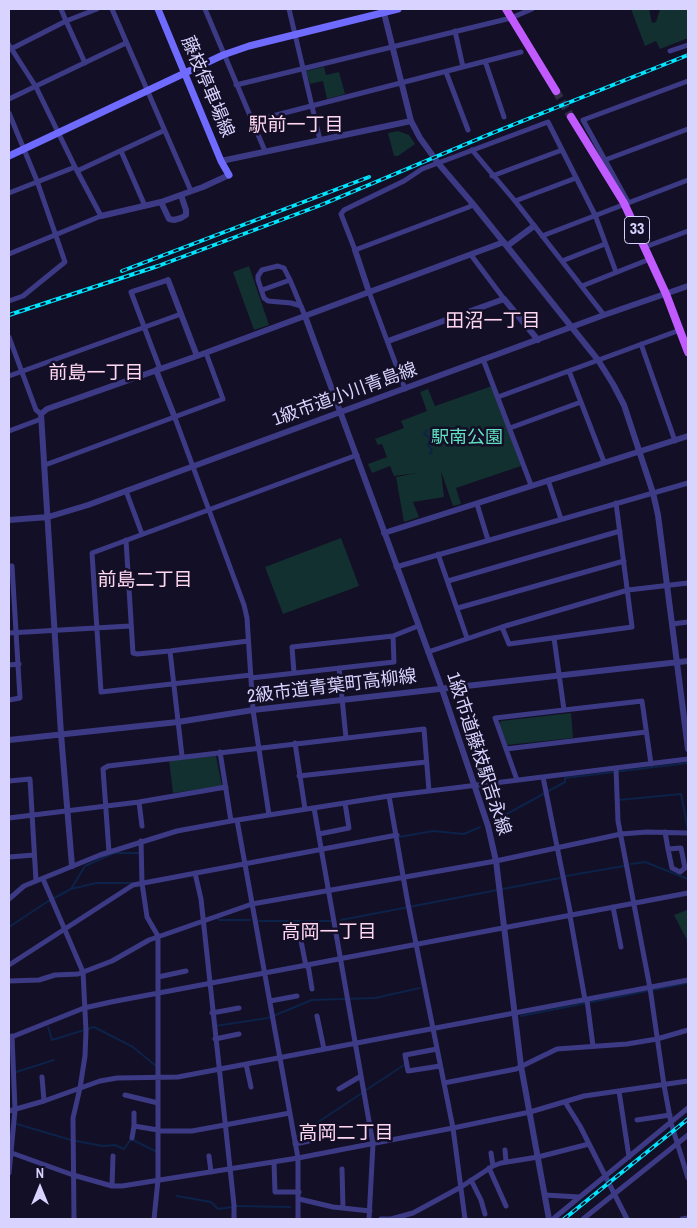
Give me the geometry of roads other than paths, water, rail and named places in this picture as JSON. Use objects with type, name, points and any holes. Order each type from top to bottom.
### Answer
[{"type":"main road","name":"藤枝停車場線","points":[[158,9],[229,176]]},
{"type":"main road","points":[[9,156],[224,55],[249,46],[384,10],[398,9]]},
{"type":"main road","points":[[506,9],[556,91]]},
{"type":"main road","name":"33","points":[[571,117],[626,203],[684,334],[688,352]]},
{"type":"street","points":[[61,9],[85,63]]},
{"type":"street","points":[[97,9],[10,47],[36,86],[101,216]]},
{"type":"street","points":[[112,9],[163,131],[191,191]]},
{"type":"street","points":[[206,9],[265,151]]},
{"type":"street","points":[[289,9],[320,140]]},
{"type":"street","points":[[236,85],[511,18],[532,9]]},
{"type":"street","points":[[384,10],[411,121],[420,138],[598,360],[619,395],[653,493],[658,515],[677,662],[685,695],[688,749]]},
{"type":"street","points":[[455,31],[463,67]]},
{"type":"street","points":[[9,99],[126,43]]},
{"type":"street","points":[[670,51],[688,44]]},
{"type":"street","points":[[253,121],[521,52]]},
{"type":"street","points":[[485,61],[504,117]]},
{"type":"street","points":[[446,72],[468,130]]},
{"type":"street","points":[[626,203],[583,120],[688,81]]},
{"type":"street","points":[[9,113],[37,182],[65,262],[23,296],[9,301]]},
{"type":"street","points":[[221,161],[411,121]]},
{"type":"street","points":[[406,389],[341,214],[344,210],[438,162],[548,122],[595,215],[616,272]]},
{"type":"street","points":[[605,160],[688,129]]},
{"type":"street","points":[[9,193],[121,151],[163,131]]},
{"type":"street","points":[[472,150],[515,201],[604,315]]},
{"type":"street","points":[[492,176],[562,150]]},
{"type":"street","points":[[121,151],[145,206]]},
{"type":"street","points":[[9,254],[101,216],[162,202],[229,176]]},
{"type":"street","points":[[515,201],[576,178]]},
{"type":"street","points":[[542,236],[688,180]]},
{"type":"street","points":[[162,202],[169,219],[181,218],[186,215],[186,210],[180,195]]},
{"type":"street","points":[[355,250],[474,204]]},
{"type":"street","points":[[9,431],[41,417],[47,409],[505,244],[534,226]]},
{"type":"street","points":[[645,247],[688,231]]},
{"type":"street","points":[[562,261],[605,244]]},
{"type":"street","points":[[471,255],[504,300],[538,340]]},
{"type":"street","points":[[582,286],[650,259]]},
{"type":"street","points":[[262,290],[290,280],[284,268],[278,266],[267,268],[262,270],[258,276],[264,298],[268,301],[291,302],[301,306],[305,316]]},
{"type":"street","points":[[197,356],[168,280],[131,292],[175,418],[240,592],[247,618],[253,710],[269,815]]},
{"type":"street","name":"1級市道藤枝駅吉永線","points":[[290,280],[357,455],[396,567],[442,689],[452,724],[489,829],[496,860],[521,1066],[549,1219]]},
{"type":"street","name":"1級市道小川青島線","points":[[9,520],[48,517],[69,512],[483,359],[688,286]]},
{"type":"street","points":[[388,341],[504,300]]},
{"type":"street","points":[[9,376],[181,314]]},
{"type":"street","points":[[498,397],[641,344],[684,334]]},
{"type":"street","points":[[9,336],[36,410],[41,417],[72,866]]},
{"type":"street","points":[[641,344],[675,441]]},
{"type":"street","points":[[45,465],[223,399],[206,353]]},
{"type":"street","points":[[483,359],[531,485]]},
{"type":"street","points":[[569,371],[604,462]]},
{"type":"street","points":[[510,428],[581,402]]},
{"type":"street","points":[[384,533],[688,436]]},
{"type":"street","points":[[357,455],[92,553],[101,692],[394,662],[393,636]]},
{"type":"street","points":[[548,480],[561,519]]},
{"type":"street","points":[[396,567],[688,483]]},
{"type":"street","points":[[126,491],[142,534]]},
{"type":"street","points":[[502,627],[509,644],[632,627],[616,503]]},
{"type":"street","points":[[477,504],[488,540]]},
{"type":"street","points":[[448,581],[620,531]]},
{"type":"street","points":[[126,540],[133,653],[170,651],[248,641]]},
{"type":"street","points":[[438,554],[467,638]]},
{"type":"street","points":[[458,608],[624,561]]},
{"type":"street","points":[[9,566],[12,566],[11,600],[17,632],[20,698],[9,700]]},
{"type":"street","points":[[428,652],[502,627],[628,590],[688,583]]},
{"type":"street","points":[[672,624],[688,622]]},
{"type":"street","points":[[9,633],[130,626]]},
{"type":"street","points":[[294,673],[292,646],[393,636],[418,626]]},
{"type":"street","points":[[554,638],[564,710]]},
{"type":"street","points":[[170,651],[182,756]]},
{"type":"street","name":"2級市道青葉町高柳線","points":[[9,740],[178,722],[253,710],[688,661]]},
{"type":"street","points":[[9,665],[19,664]]},
{"type":"street","points":[[339,668],[346,738]]},
{"type":"street","points":[[518,780],[496,718],[642,701],[651,764]]},
{"type":"street","points":[[109,852],[103,769],[108,766],[424,729],[429,791]]},
{"type":"street","points":[[506,749],[646,732]]},
{"type":"street","points":[[294,744],[305,809]]},
{"type":"street","points":[[220,752],[226,787],[246,864],[296,1144],[299,1192],[298,1219]]},
{"type":"street","points":[[9,899],[24,886],[72,866],[141,841],[177,831],[234,820],[389,796],[543,777],[616,771],[688,759]]},
{"type":"street","points":[[299,776],[426,762]]},
{"type":"street","points":[[616,771],[618,821],[650,990],[664,1085],[671,1123],[688,1178]]},
{"type":"street","points":[[543,777],[571,916],[593,1046]]},
{"type":"street","points":[[9,781],[30,779],[36,881]]},
{"type":"street","points":[[9,818],[139,802],[226,787]]},
{"type":"street","points":[[389,796],[453,1128],[465,1219]]},
{"type":"street","points":[[139,802],[142,826]]},
{"type":"street","points":[[319,834],[349,828],[345,803]]},
{"type":"street","points":[[314,808],[330,889],[373,1144],[369,1219]]},
{"type":"street","points":[[665,832],[668,849],[672,868],[680,872],[684,868],[680,848],[668,849]]},
{"type":"street","points":[[9,981],[39,980],[55,975],[78,974],[112,961],[158,936],[252,904],[496,860],[621,834],[688,833]]},
{"type":"street","points":[[9,965],[132,885],[397,835]]},
{"type":"street","points":[[141,841],[142,883],[147,917],[158,936],[158,1180],[154,1219]]},
{"type":"street","points":[[9,857],[34,855]]},
{"type":"street","points":[[195,873],[200,899],[234,1219]]},
{"type":"street","points":[[42,879],[83,972],[85,1056],[74,1118],[74,1219]]},
{"type":"street","points":[[9,1174],[12,1110],[10,1037],[84,1008],[688,893]]},
{"type":"street","points":[[613,908],[621,947]]},
{"type":"street","points":[[300,936],[312,989]]},
{"type":"street","points":[[158,977],[186,971]]},
{"type":"street","points":[[12,1110],[100,1081],[117,1078],[178,1077],[650,990],[688,980]]},
{"type":"street","points":[[270,1001],[297,996]]},
{"type":"street","points":[[212,1013],[239,1008]]},
{"type":"street","points":[[317,1016],[324,1049]]},
{"type":"street","points":[[444,1083],[516,1069],[557,1049],[626,1044],[688,1030]]},
{"type":"street","points":[[215,1039],[239,1034]]},
{"type":"street","points":[[437,1049],[406,1055],[408,1071],[440,1066]]},
{"type":"street","points":[[246,1064],[251,1087]]},
{"type":"street","points":[[339,1089],[361,1076]]},
{"type":"street","points":[[42,1077],[44,1101]]},
{"type":"street","points":[[10,1153],[73,1175],[112,1186],[122,1186],[298,1158],[530,1112],[584,1096],[688,1081]]},
{"type":"street","points":[[619,1091],[629,1157]]},
{"type":"street","points":[[125,1095],[158,1103]]},
{"type":"street","points":[[565,1102],[589,1144],[626,1219]]},
{"type":"street","points":[[553,1219],[688,1108]]},
{"type":"street","points":[[132,1138],[134,1113]]},
{"type":"street","points":[[134,1126],[158,1131],[192,1131],[290,1113]]},
{"type":"street","points":[[637,1120],[670,1115]]},
{"type":"street","points":[[583,1219],[688,1135]]},
{"type":"street","points":[[296,1144],[323,1138]]},
{"type":"street","points":[[381,1219],[391,1219],[413,1212],[491,1167],[506,1162],[538,1158],[589,1144]]},
{"type":"street","points":[[505,1150],[506,1162]]},
{"type":"street","points":[[491,1153],[491,1167],[506,1206]]},
{"type":"street","points":[[112,1156],[112,1186]]},
{"type":"street","points":[[208,1156],[211,1172]]},
{"type":"street","points":[[274,1162],[275,1192],[299,1192]]},
{"type":"street","points":[[342,1169],[343,1208]]},
{"type":"street","points":[[471,1180],[481,1200],[485,1214]]},
{"type":"street","points":[[545,1195],[579,1197]]},
{"type":"street","points":[[299,1199],[370,1212]]},
{"type":"street","points":[[682,1219],[688,1218]]},
{"type":"waterway","points":[[427,430],[424,434],[430,438],[428,445],[432,450],[430,454]]},
{"type":"waterway","points":[[494,821],[565,782],[565,778],[688,763]]},
{"type":"waterway","points":[[619,800],[681,794],[688,830]]},
{"type":"waterway","points":[[399,837],[433,831],[464,834],[480,827]]},
{"type":"waterway","points":[[71,889],[85,866],[114,853],[138,853]]},
{"type":"waterway","points":[[631,864],[645,862],[688,879]]},
{"type":"waterway","points":[[566,876],[624,866]]},
{"type":"waterway","points":[[341,920],[560,878]]},
{"type":"waterway","points":[[9,927],[71,889],[96,883],[131,883]]},
{"type":"waterway","points":[[218,918],[219,920],[250,920]]},
{"type":"waterway","points":[[259,921],[331,921]]},
{"type":"waterway","points":[[521,1016],[688,983]]},
{"type":"waterway","points":[[215,1026],[268,1018],[312,1000],[375,998],[420,988]]},
{"type":"waterway","points":[[48,1027],[52,1040],[94,1027],[133,1047],[156,1066]]},
{"type":"waterway","points":[[16,1072],[54,1060]]},
{"type":"waterway","points":[[366,1090],[404,1065]]},
{"type":"waterway","points":[[297,1136],[362,1093]]},
{"type":"waterway","points":[[17,1124],[71,1140],[103,1146],[115,1145],[124,1149],[131,1139],[155,1151]]},
{"type":"waterway","points":[[177,1196],[211,1202],[218,1209],[232,1207]]},
{"type":"waterway","points":[[236,1206],[290,1207]]},
{"type":"tunnel","points":[[556,91],[571,117]]},
{"type":"railway","points":[[9,315],[158,266],[321,205],[490,134],[688,55]]},
{"type":"railway","points":[[122,271],[369,177]]},
{"type":"railway","points":[[564,1219],[688,1119]]},
{"type":"district","name":"駅前一丁目","points":[[296,126]]},
{"type":"district","name":"田沼一丁目","points":[[493,322]]},
{"type":"district","name":"前島一丁目","points":[[96,374]]},
{"type":"district","name":"前島二丁目","points":[[145,581]]},
{"type":"district","name":"高岡一丁目","points":[[329,933]]},
{"type":"district","name":"高岡二丁目","points":[[346,1134]]},
{"type":"park label","name":"駅南公園","points":[[467,438]]}]
